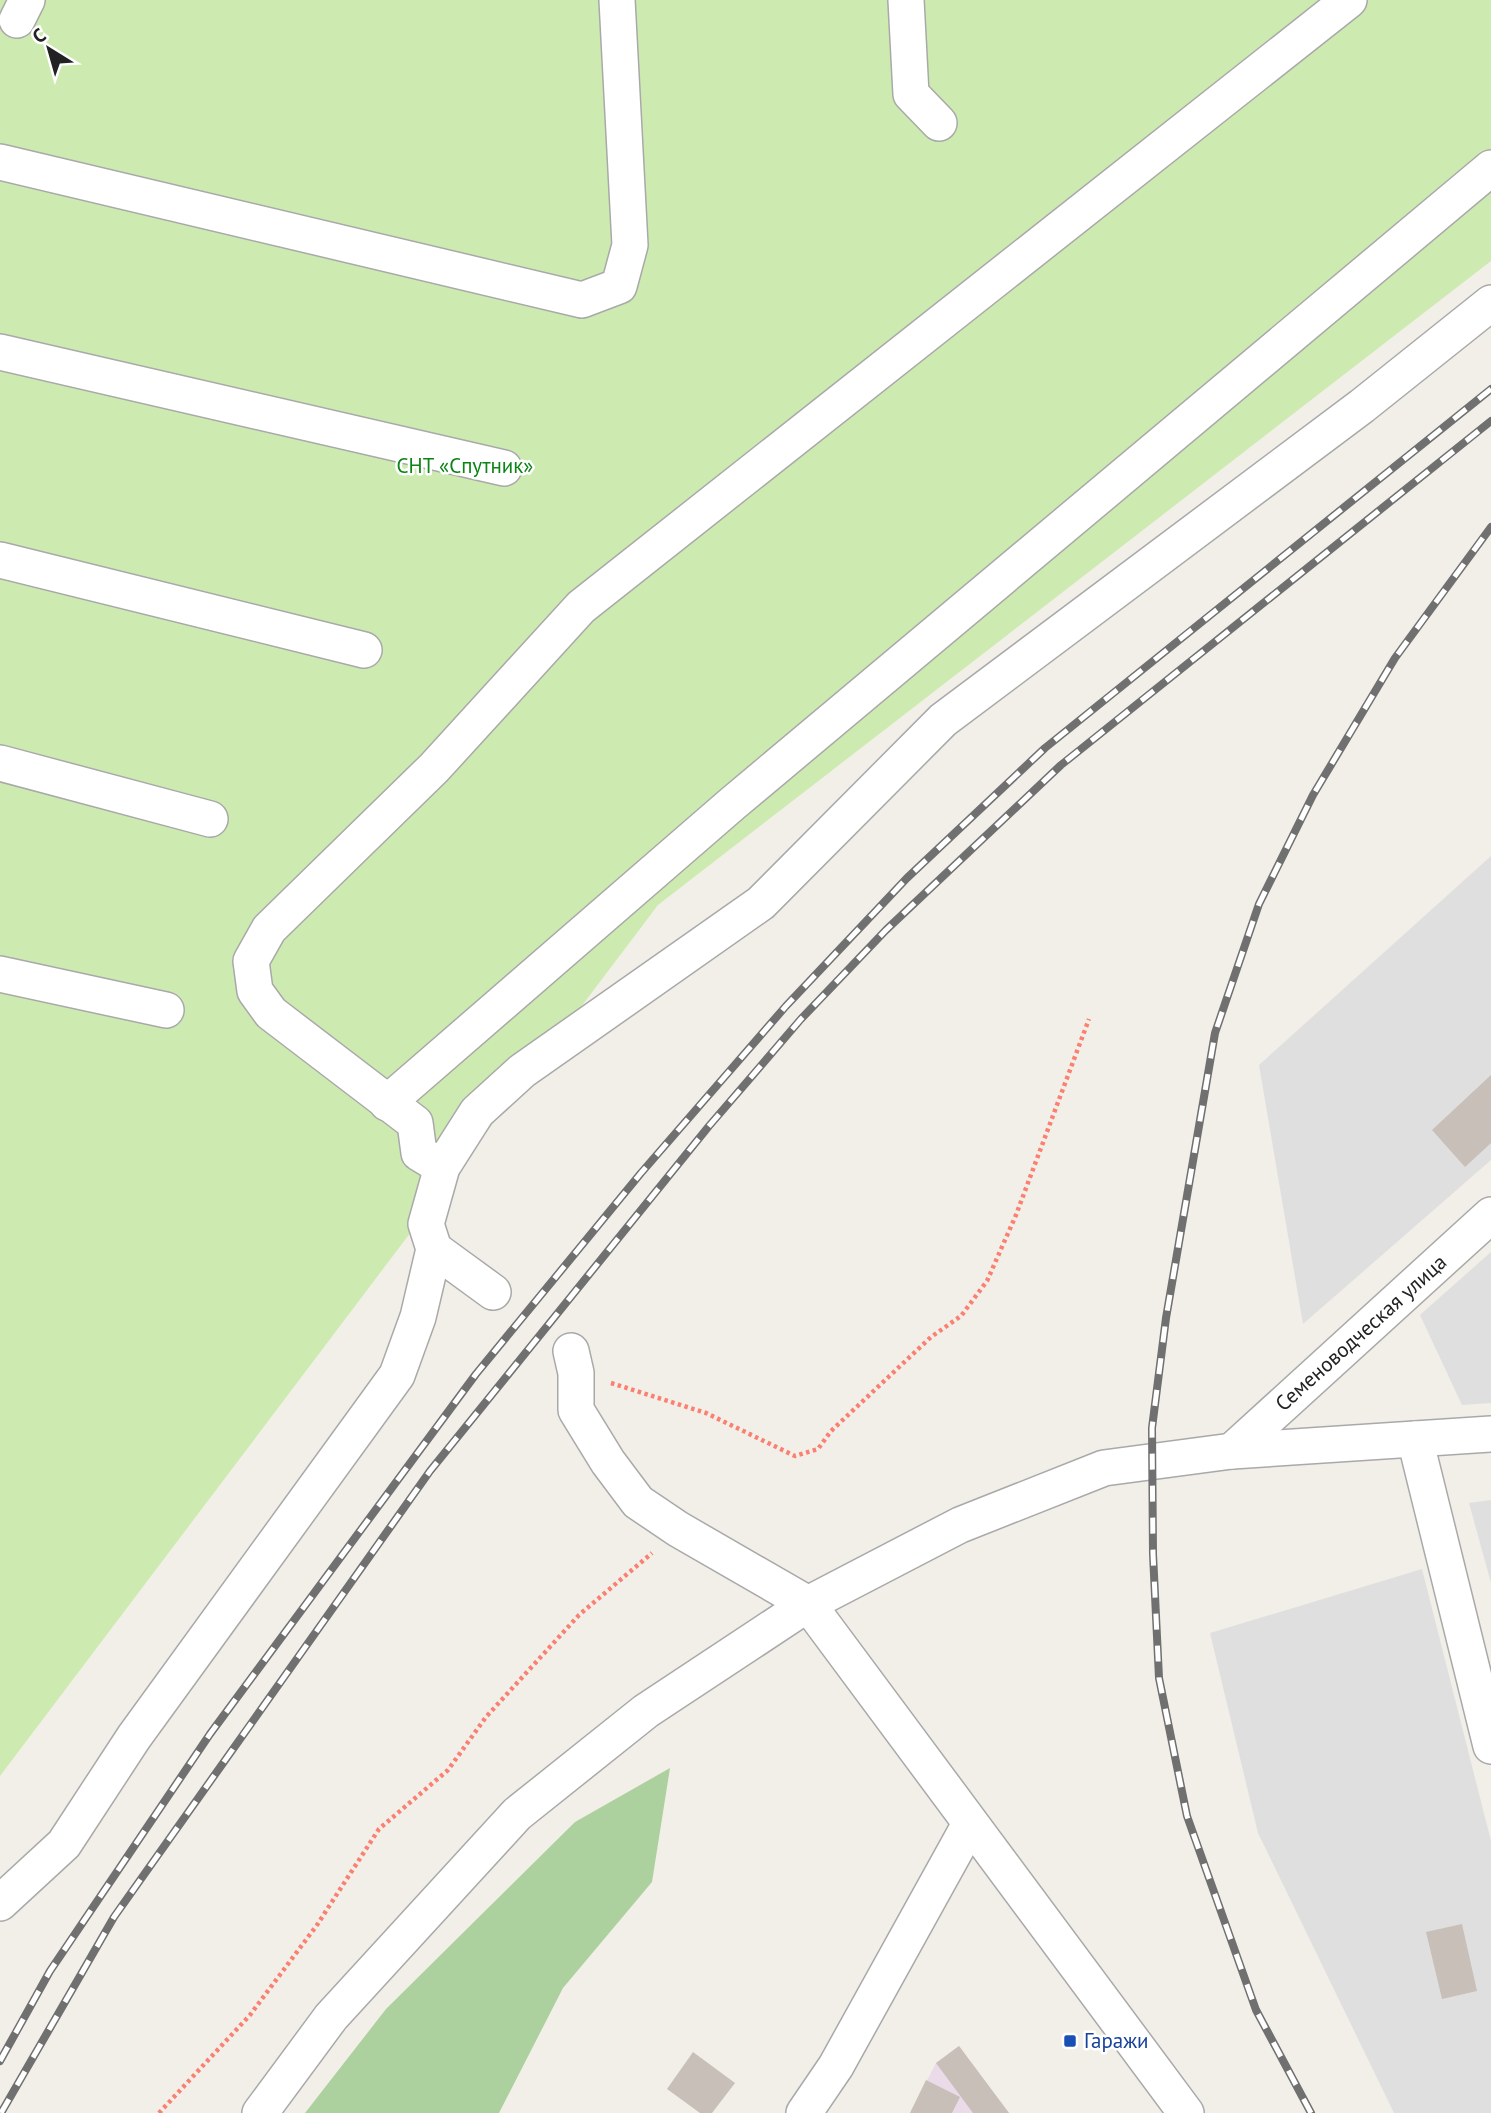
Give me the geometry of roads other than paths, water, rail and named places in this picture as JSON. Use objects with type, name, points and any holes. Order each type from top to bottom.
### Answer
[{"type":"street","points":[[0,162],[582,300],[619,286],[630,245],[617,0]]},
{"type":"street","points":[[906,0],[911,94],[939,123]]},
{"type":"street","points":[[442,1167],[419,1153],[415,1124],[271,1013],[255,991],[251,961],[269,929],[434,768],[581,607],[1349,0]]},
{"type":"street","points":[[387,1103],[732,803],[1491,168]]},
{"type":"street","points":[[493,1292],[435,1249],[426,1224],[442,1167],[477,1112],[522,1071],[761,903],[943,720],[1362,406],[1491,303]]},
{"type":"street","points":[[0,352],[504,468]]},
{"type":"street","points":[[0,560],[364,650]]},
{"type":"street","points":[[0,764],[210,819]]},
{"type":"street","points":[[0,974],[166,1010]]},
{"type":"street","name":"Семеноводческая улица","points":[[1232,1451],[1491,1215]]},
{"type":"street","points":[[0,1903],[64,1844],[134,1737],[397,1375],[418,1317],[435,1249]]},
{"type":"street","points":[[574,1362],[576,1410],[608,1462],[638,1502],[678,1529],[808,1604],[1186,2113]]},
{"type":"street","points":[[260,2113],[331,2017],[517,1814],[646,1711],[808,1604],[960,1525],[1104,1468],[1232,1451],[1491,1434]]},
{"type":"street","points":[[1415,1439],[1491,1746]]},
{"type":"street","points":[[804,2113],[836,2066],[970,1824]]},
{"type":"railway","points":[[0,2061],[50,1971],[210,1734],[476,1374],[641,1173],[786,1006],[907,878],[1045,748],[1491,389]]},
{"type":"railway","points":[[1,2113],[114,1917],[430,1471],[709,1126],[801,1019],[886,930],[1061,765],[1491,421]]},
{"type":"railway","points":[[1311,2113],[1256,2010],[1187,1816],[1159,1678],[1153,1554],[1152,1428],[1166,1318],[1215,1033],[1259,904],[1313,795],[1395,658],[1491,527]]},
{"type":"place","name":"Гаражи","points":[[1070,2041]]},
{"type":"park label","name":"СНТ «Спутник»","points":[[465,466]]}]
